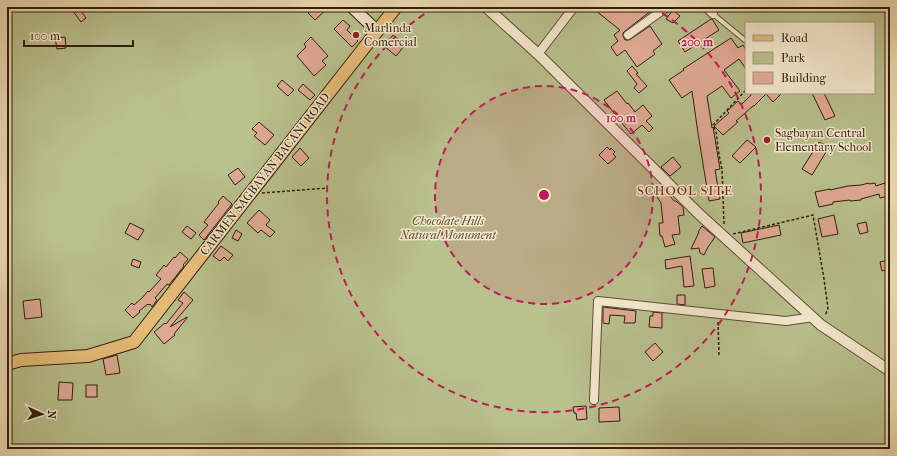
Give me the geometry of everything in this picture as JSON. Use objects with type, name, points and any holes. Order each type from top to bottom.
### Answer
[{"type":"main road","points":[[352,7],[377,31]]},
{"type":"main road","name":"CARMEN-SAGBAYAN-BACANI ROAD","points":[[7,364],[21,360],[88,356],[134,342],[396,7]]},
{"type":"street","points":[[486,7],[538,54],[699,214],[812,317],[821,325],[890,371]]},
{"type":"street","points":[[538,54],[574,7]]},
{"type":"street","points":[[628,35],[667,7]]},
{"type":"street","points":[[706,7],[713,14]]},
{"type":"street","points":[[594,400],[598,301],[786,321],[812,317]]},
{"type":"lane","points":[[713,14],[745,41]]},
{"type":"path","points":[[745,91],[713,125],[716,132],[722,169],[724,236],[813,215],[828,308],[821,325]]},
{"type":"path","points":[[250,194],[328,188]]},
{"type":"path","points":[[717,314],[720,355]]},
{"type":"green space","name":"Chocolate Hills Natural Monument","points":[[7,7],[890,7],[890,449],[7,449]]},
{"type":"building","points":[[70,7],[78,7],[86,18],[81,22]]},
{"type":"building","points":[[314,7],[329,7],[315,20],[308,13]]},
{"type":"building","points":[[591,7],[656,7],[625,31],[623,36],[625,40],[629,40],[650,26],[662,44],[653,51],[655,54],[637,67],[625,50],[617,56],[611,47],[618,41],[614,35],[620,30]]},
{"type":"building","points":[[673,10],[680,16],[673,23],[666,19]]},
{"type":"building","points":[[711,19],[719,30],[685,52],[678,41]]},
{"type":"building","points":[[343,20],[350,26],[347,30],[358,41],[352,47],[334,29]]},
{"type":"building","points":[[393,35],[405,45],[396,56],[384,46]]},
{"type":"building","points":[[65,37],[66,48],[57,49],[55,38]]},
{"type":"building","points":[[311,37],[328,56],[322,61],[326,65],[314,76],[297,56],[306,47],[304,44]]},
{"type":"building","points":[[731,38],[738,48],[743,45],[745,48],[745,68],[739,59],[724,70],[740,91],[731,98],[722,86],[707,96],[720,169],[715,170],[720,199],[709,201],[692,91],[682,98],[669,80],[684,70],[683,69]]},
{"type":"building","points":[[632,66],[638,73],[636,74],[647,86],[639,93],[634,88],[637,84],[627,71]]},
{"type":"building","points":[[282,80],[294,90],[288,96],[277,86]]},
{"type":"building","points":[[303,84],[315,95],[310,100],[298,90]]},
{"type":"building","points":[[617,91],[635,112],[643,105],[652,116],[646,121],[653,128],[649,132],[642,125],[631,134],[621,122],[604,100]]},
{"type":"building","points":[[752,94],[766,94],[723,135],[714,126],[729,113],[727,111],[738,101],[741,105]]},
{"type":"building","points":[[766,94],[781,94],[773,102]]},
{"type":"building","points":[[812,94],[824,94],[835,116],[825,120]]},
{"type":"building","points":[[259,122],[274,135],[265,145],[254,136],[257,133],[252,129]]},
{"type":"building","points":[[747,140],[756,147],[740,163],[732,156]]},
{"type":"building","points":[[819,142],[829,147],[812,175],[802,169]]},
{"type":"building","points":[[607,147],[610,150],[611,148],[615,152],[613,154],[616,157],[608,164],[599,155]]},
{"type":"building","points":[[300,148],[309,158],[301,166],[292,157]]},
{"type":"building","points":[[673,157],[681,167],[670,176],[661,167]]},
{"type":"building","points":[[238,168],[245,177],[235,185],[228,175]]},
{"type":"building","points":[[875,183],[876,186],[885,183],[889,196],[880,198],[879,194],[861,200],[833,202],[833,204],[819,207],[815,192]]},
{"type":"building","points":[[662,187],[674,201],[683,207],[684,215],[678,216],[680,234],[672,235],[675,244],[665,247],[662,236],[660,236],[659,223],[663,223],[661,203],[654,192]]},
{"type":"building","points":[[223,196],[232,204],[204,240],[199,235],[208,225],[204,222]]},
{"type":"building","points":[[259,210],[270,220],[266,225],[275,232],[270,237],[261,230],[258,233],[247,223]]},
{"type":"building","points":[[834,215],[838,234],[822,237],[818,219]]},
{"type":"building","points":[[866,222],[868,232],[860,234],[857,224]]},
{"type":"building","points":[[130,223],[144,230],[138,240],[125,233]]},
{"type":"building","points":[[779,225],[781,235],[743,243],[741,233]]},
{"type":"building","points":[[187,226],[196,233],[191,239],[182,232]]},
{"type":"building","points":[[702,226],[715,237],[704,255],[700,253],[699,248],[691,249]]},
{"type":"building","points":[[236,230],[242,234],[238,241],[232,238]]},
{"type":"building","points":[[221,246],[233,255],[228,261],[224,257],[220,261],[213,256]]},
{"type":"building","points":[[180,252],[188,259],[183,265],[184,266],[169,285],[167,284],[155,298],[157,300],[152,307],[148,304],[133,318],[125,310],[132,303],[134,305],[148,291],[149,292],[161,279],[156,275],[164,265],[166,267]]},
{"type":"building","points":[[690,256],[694,286],[684,287],[682,266],[666,269],[665,260]]},
{"type":"building","points":[[133,259],[141,262],[139,268],[131,265]]},
{"type":"building","points":[[888,260],[890,269],[882,271],[880,262]]},
{"type":"building","points":[[713,268],[715,286],[705,288],[702,269]]},
{"type":"building","points":[[184,292],[193,300],[170,327],[187,318],[174,334],[175,335],[164,344],[154,332],[165,323],[166,324],[183,303],[178,300]]},
{"type":"building","points":[[677,295],[685,295],[685,305],[677,304]]},
{"type":"building","points":[[40,299],[42,317],[25,319],[23,301]]},
{"type":"building","points":[[603,307],[636,311],[635,323],[624,323],[625,316],[610,315],[609,324],[603,323]]},
{"type":"building","points":[[653,312],[662,313],[662,328],[649,327],[650,316],[653,316]]},
{"type":"building","points":[[655,343],[663,352],[653,361],[645,352]]},
{"type":"building","points":[[117,355],[120,373],[106,375],[103,359]]},
{"type":"building","points":[[59,382],[73,383],[72,400],[58,400]]},
{"type":"building","points":[[86,385],[97,385],[97,397],[86,397]]},
{"type":"building","points":[[586,406],[587,419],[577,420],[573,407]]},
{"type":"building","points":[[619,407],[620,421],[599,422],[599,408]]},
{"type":"place","name":"Marlinda Comercial","points":[[356,35]]},
{"type":"place","name":"Sagbayan Central Elementary School","points":[[767,140]]},
{"type":"district","name":"SCHOOL SITE","points":[[685,190]]}]
